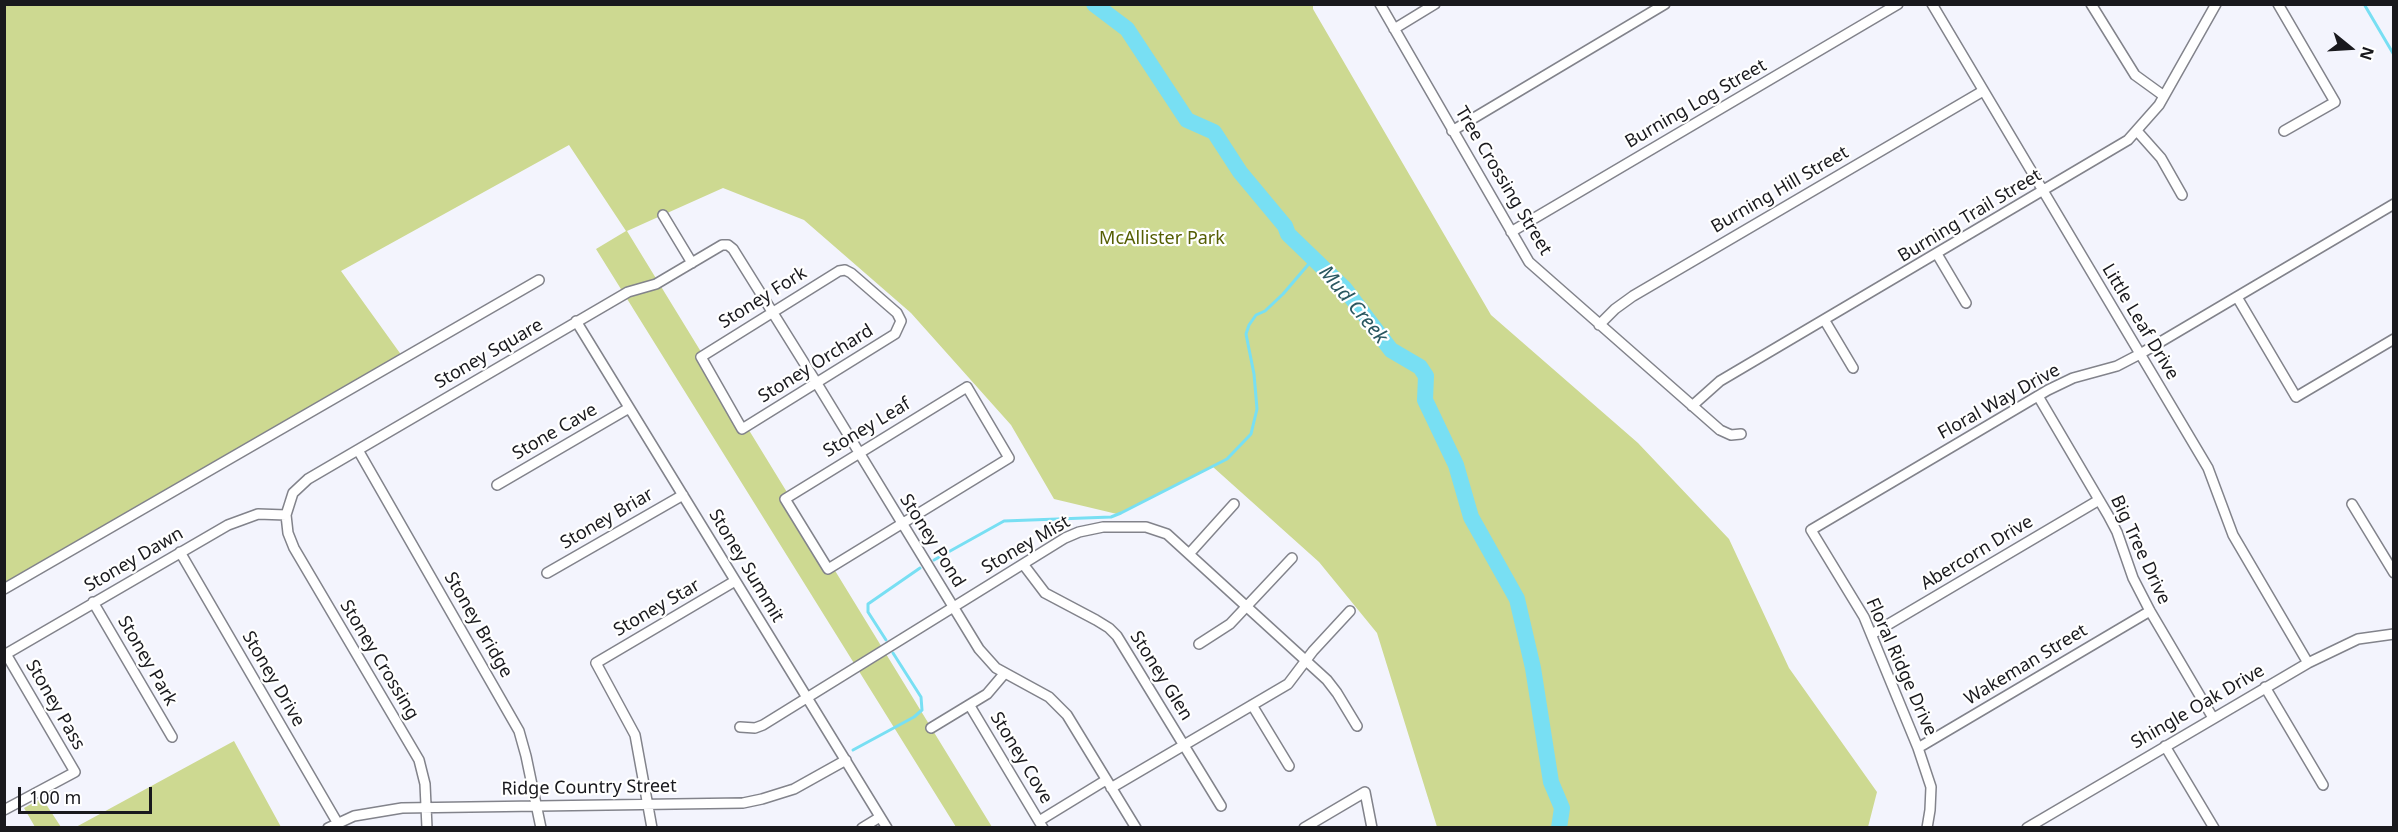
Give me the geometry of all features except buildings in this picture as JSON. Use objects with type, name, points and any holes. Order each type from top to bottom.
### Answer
[{"type":"street","name":"Tree Crossing Street","points":[[1380,4],[1522,253],[1537,270],[1692,406],[1726,433],[1741,434]]},
{"type":"street","points":[[1394,29],[1435,4]]},
{"type":"street","points":[[1452,131],[1665,4]]},
{"type":"street","name":"Burning Log Street","points":[[1511,232],[1898,4]]},
{"type":"street","name":"Little Leaf Drive","points":[[1932,4],[2208,468],[2233,535],[2308,663]]},
{"type":"street","points":[[2091,4],[2135,75],[2164,96]]},
{"type":"street","name":"Burning Trail Street","points":[[1692,406],[1720,381],[2114,150],[2137,131],[2155,111],[2216,4]]},
{"type":"street","points":[[2278,4],[2335,102],[2284,131]]},
{"type":"street","name":"Burning Hill Street","points":[[1599,325],[1633,296],[1983,91]]},
{"type":"street","points":[[2137,131],[2154,149],[2182,195]]},
{"type":"street","name":"Floral Way Drive","points":[[1811,530],[2038,396],[2073,378],[2117,366],[2140,354],[2394,204]]},
{"type":"street","points":[[663,215],[692,263]]},
{"type":"street","name":"Stoney Square","points":[[286,515],[289,502],[299,486],[629,291],[656,284],[722,245],[728,245]]},
{"type":"street","name":"Stoney Pond","points":[[728,245],[733,249],[773,312],[979,649],[1004,674],[1042,693],[1056,703],[1072,722],[1136,828]]},
{"type":"street","points":[[1937,254],[1966,303]]},
{"type":"street","name":"Stoney Fork","points":[[742,429],[701,357],[839,271],[845,270],[851,273],[897,314],[901,321]]},
{"type":"street","points":[[4,589],[539,280]]},
{"type":"street","points":[[2237,297],[2296,397],[2394,339]]},
{"type":"street","name":"Stoney Summit","points":[[576,321],[887,828]]},
{"type":"street","name":"Stoney Orchard","points":[[742,429],[896,334],[901,321]]},
{"type":"street","points":[[1825,321],[1853,368]]},
{"type":"street","name":"Stoney Leaf","points":[[967,387],[1009,458],[828,569],[785,499],[858,452],[967,387]]},
{"type":"street","name":"Big Tree Drive","points":[[2038,396],[2116,532],[2133,578],[2150,611],[2213,718]]},
{"type":"street","name":"Stone Cave","points":[[497,485],[629,408]]},
{"type":"street","name":"Stoney Bridge","points":[[358,450],[519,732],[541,828]]},
{"type":"street","name":"Stoney Briar","points":[[547,573],[683,495]]},
{"type":"street","name":"Abercorn Drive","points":[[1872,634],[2099,500]]},
{"type":"street","points":[[1188,554],[1234,504]]},
{"type":"street","points":[[2352,504],[2394,573]]},
{"type":"street","name":"Stoney Dawn","points":[[6,654],[180,552],[240,520],[258,514],[286,515]]},
{"type":"street","name":"Stoney Crossing","points":[[286,515],[286,525],[294,548],[419,760],[425,784],[427,828]]},
{"type":"street","name":"Stoney Mist","points":[[740,727],[755,728],[1023,564],[1079,532],[1103,527],[1154,528],[1167,534],[1306,661],[1337,693],[1357,726]]},
{"type":"street","name":"Floral Ridge Drive","points":[[1811,530],[1872,634],[1918,748],[1931,787],[1927,828]]},
{"type":"street","name":"Stoney Drive","points":[[180,552],[332,825]]},
{"type":"street","points":[[1199,644],[1220,632],[1248,606],[1292,558]]},
{"type":"street","name":"Stoney Glen","points":[[1023,564],[1045,593],[1110,628],[1124,647],[1221,806]]},
{"type":"street","name":"Stoney Star","points":[[648,804],[634,735],[627,717],[596,663],[735,581]]},
{"type":"street","name":"Stoney Park","points":[[93,602],[172,737]]},
{"type":"street","points":[[1041,824],[1288,684],[1350,611]]},
{"type":"street","name":"Wakeman Street","points":[[1918,748],[2150,611]]},
{"type":"street","name":"Shingle Oak Drive","points":[[2027,828],[2308,663],[2358,639],[2394,633]]},
{"type":"street","name":"Stoney Pass","points":[[4,810],[75,772],[6,654]]},
{"type":"street","points":[[931,728],[987,694],[1004,674]]},
{"type":"street","points":[[2265,687],[2323,785]]},
{"type":"street","points":[[1252,705],[1288,766]]},
{"type":"street","name":"Stoney Cove","points":[[970,706],[1041,824]]},
{"type":"street","points":[[2165,746],[2214,828]]},
{"type":"street","name":"Ridge Country Street","points":[[332,825],[354,816],[386,810],[743,802],[794,789],[846,760]]},
{"type":"street","points":[[1304,828],[1365,792],[1372,828]]},
{"type":"street","points":[[648,804],[652,828]]},
{"type":"street","points":[[862,828],[880,817]]},
{"type":"green space","name":"McAllister Park","points":[[5,5],[1313,5],[1313,9],[1491,315],[1638,443],[1729,539],[1789,668],[1877,792],[1868,827],[1437,827],[1377,633],[1319,562],[1213,467],[1117,514],[1054,499],[1011,425],[911,313],[804,220],[723,188],[627,231],[992,827],[956,827],[596,249],[626,231],[569,145],[341,271],[402,356],[5,584]]},
{"type":"green space","points":[[234,741],[281,827],[76,827]]},
{"type":"green space","points":[[42,798],[61,827],[35,827],[24,808]]},
{"type":"waterway","name":"Mud Creek","points":[[1094,4],[1127,29],[1187,120],[1214,132],[1240,172],[1285,226],[1288,234],[1345,289],[1391,350],[1420,367],[1426,376],[1425,400],[1456,465],[1471,517],[1517,599],[1533,668],[1551,782],[1562,808],[1559,828]]},
{"type":"waterway","points":[[2364,4],[2394,55]]},
{"type":"waterway","points":[[934,560],[1004,521],[1111,517],[1227,459],[1251,434],[1257,409],[1254,374],[1246,334],[1249,325],[1256,315],[1265,311],[1283,294],[1313,259]]},
{"type":"waterway","points":[[886,640],[868,612],[868,604],[920,568]]},
{"type":"waterway","points":[[853,750],[914,717],[922,710],[921,697],[893,653]]}]
